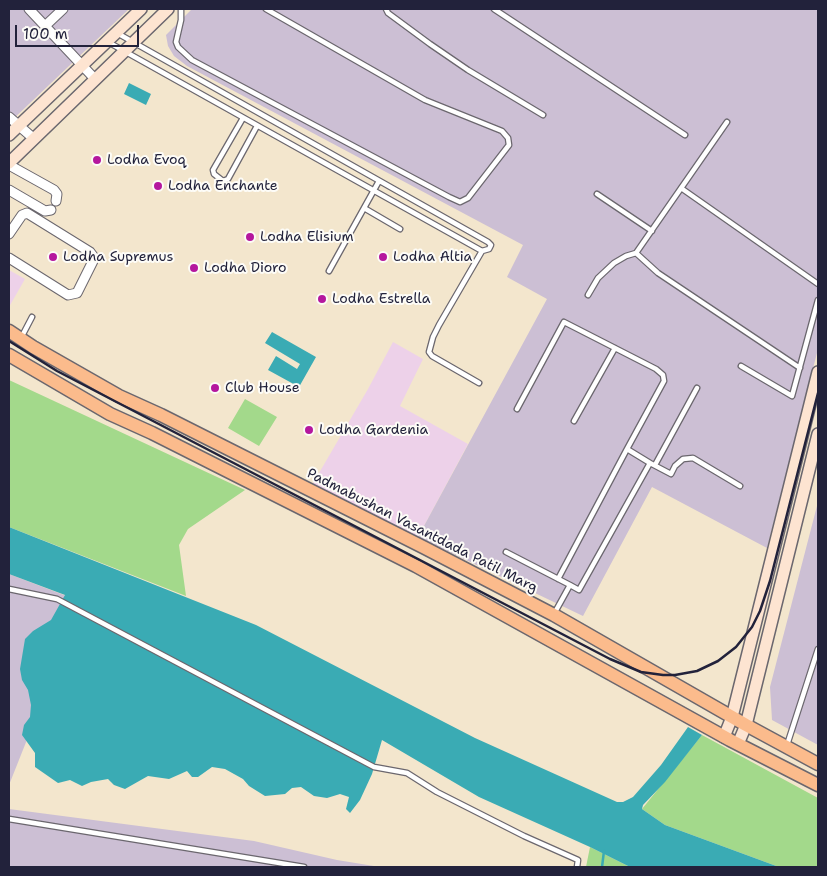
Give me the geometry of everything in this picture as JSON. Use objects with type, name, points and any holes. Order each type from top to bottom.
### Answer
[{"type":"main road","points":[[9,135],[141,9]]},
{"type":"main road","points":[[9,164],[94,78],[134,43],[168,9]]},
{"type":"main road","name":"Padmabushan Vasantdada Patil Marg","points":[[9,331],[119,396],[179,424],[554,615],[786,748],[818,764]]},
{"type":"main road","points":[[9,355],[110,414],[152,433],[390,552],[738,744],[818,785]]},
{"type":"main road","points":[[724,736],[732,717],[818,372]]},
{"type":"main road","points":[[738,744],[746,725],[818,434]]},
{"type":"main road","points":[[459,590],[470,572]]},
{"type":"main road","points":[[766,578],[781,580]]},
{"type":"main road","points":[[480,601],[490,582]]},
{"type":"main road","points":[[667,705],[678,686]]},
{"type":"street","points":[[29,9],[94,78]]},
{"type":"street","points":[[45,26],[63,9]]},
{"type":"street","points":[[9,117],[33,138]]},
{"type":"street","points":[[9,164],[54,190],[57,194],[56,201]]},
{"type":"street","points":[[9,190],[46,211],[51,210]]},
{"type":"street","points":[[9,234],[22,215],[27,213],[90,252],[93,256],[93,261],[77,293],[68,295],[9,258]]},
{"type":"lane","points":[[181,9],[181,20],[176,42],[178,47],[192,60],[460,202],[468,198],[509,145],[508,138],[502,131],[425,100],[266,9]]},
{"type":"lane","points":[[386,9],[388,13],[468,70],[543,115]]},
{"type":"lane","points":[[494,9],[685,135]]},
{"type":"lane","points":[[106,42],[482,251],[489,250],[491,245],[488,242],[116,33]]},
{"type":"lane","points":[[243,118],[213,170],[214,174],[223,181],[228,179],[259,113]]},
{"type":"lane","points":[[588,295],[598,278],[614,263],[636,253],[726,122]]},
{"type":"lane","points":[[329,271],[379,181]]},
{"type":"lane","points":[[681,188],[818,284]]},
{"type":"lane","points":[[597,194],[652,231]]},
{"type":"lane","points":[[364,208],[400,229]]},
{"type":"lane","points":[[479,383],[432,356],[429,352],[439,325],[482,251]]},
{"type":"lane","points":[[636,253],[658,273],[800,368]]},
{"type":"lane","points":[[741,366],[792,396],[818,300]]},
{"type":"lane","points":[[20,339],[32,317]]},
{"type":"lane","points":[[517,409],[564,322],[656,369],[663,375],[664,381],[558,579]]},
{"type":"lane","points":[[574,421],[615,348]]},
{"type":"lane","points":[[506,552],[579,590],[697,388]]},
{"type":"lane","points":[[627,449],[672,474],[676,466],[684,459],[693,458],[740,486]]},
{"type":"lane","points":[[554,615],[570,585]]},
{"type":"lane","points":[[9,590],[57,599],[374,767],[407,773],[437,792],[524,836],[578,860],[577,867]]},
{"type":"lane","points":[[786,748],[818,649]]},
{"type":"lane","points":[[9,820],[304,867]]},
{"type":"shaded area","points":[[9,9],[129,9],[9,123]]},
{"type":"shaded area","points":[[192,9],[818,9],[818,349],[767,548],[652,487],[583,616],[418,537],[547,299],[507,277],[523,245],[187,66],[174,56],[168,46],[166,35]]},
{"type":"shaded area","points":[[9,270],[25,279],[9,307]]},
{"type":"shaded area","points":[[393,342],[423,359],[400,406],[468,444],[418,537],[312,485]]},
{"type":"shaded area","points":[[818,502],[818,745],[772,720],[770,687]]},
{"type":"shaded area","points":[[9,574],[77,600],[40,707],[9,785]]},
{"type":"shaded area","points":[[9,809],[254,841],[337,860],[380,867],[9,867]]},
{"type":"green space","points":[[9,380],[245,490],[188,529],[179,545],[186,596],[9,527]]},
{"type":"green space","points":[[245,399],[277,417],[259,446],[228,428]]},
{"type":"green space","points":[[702,735],[818,798],[818,867],[779,867],[665,825],[642,809]]},
{"type":"green space","points":[[590,847],[630,867],[586,867]]},
{"type":"water","points":[[129,83],[151,94],[146,105],[124,94]]},
{"type":"water","points":[[272,332],[316,357],[299,387],[268,370],[276,356],[297,369],[300,364],[265,343]]},
{"type":"water","points":[[9,527],[256,625],[475,738],[617,802],[623,802],[633,797],[661,765],[688,727],[702,735],[665,782],[643,805],[642,809],[665,825],[779,867],[630,867],[479,797],[382,740],[372,774],[360,800],[350,813],[346,809],[349,797],[340,794],[327,798],[314,796],[301,787],[292,788],[285,794],[265,796],[249,786],[243,779],[225,769],[212,767],[198,777],[192,777],[187,771],[169,779],[148,776],[125,789],[114,785],[108,779],[91,782],[82,786],[70,780],[58,783],[35,767],[35,753],[22,735],[24,725],[30,717],[31,705],[28,690],[22,680],[20,669],[25,639],[33,631],[51,620],[65,595],[9,574]]},
{"type":"waterway","points":[[602,867],[604,851]]},
{"type":"railway","points":[[9,341],[57,371],[610,659],[641,672],[663,675],[697,671],[718,661],[736,647],[752,627],[760,611],[770,581],[818,393]]},
{"type":"place","name":"Lodha Evoq","points":[[97,160]]},
{"type":"place","name":"Lodha Enchante","points":[[158,186]]},
{"type":"place","name":"Lodha Elisium","points":[[250,237]]},
{"type":"place","name":"Lodha Supremus","points":[[53,257]]},
{"type":"place","name":"Lodha Altia","points":[[383,257]]},
{"type":"place","name":"Lodha Dioro","points":[[194,268]]},
{"type":"place","name":"Lodha Estrella","points":[[322,299]]},
{"type":"place","name":"Club House","points":[[215,388]]},
{"type":"place","name":"Lodha Gardenia","points":[[309,430]]}]
